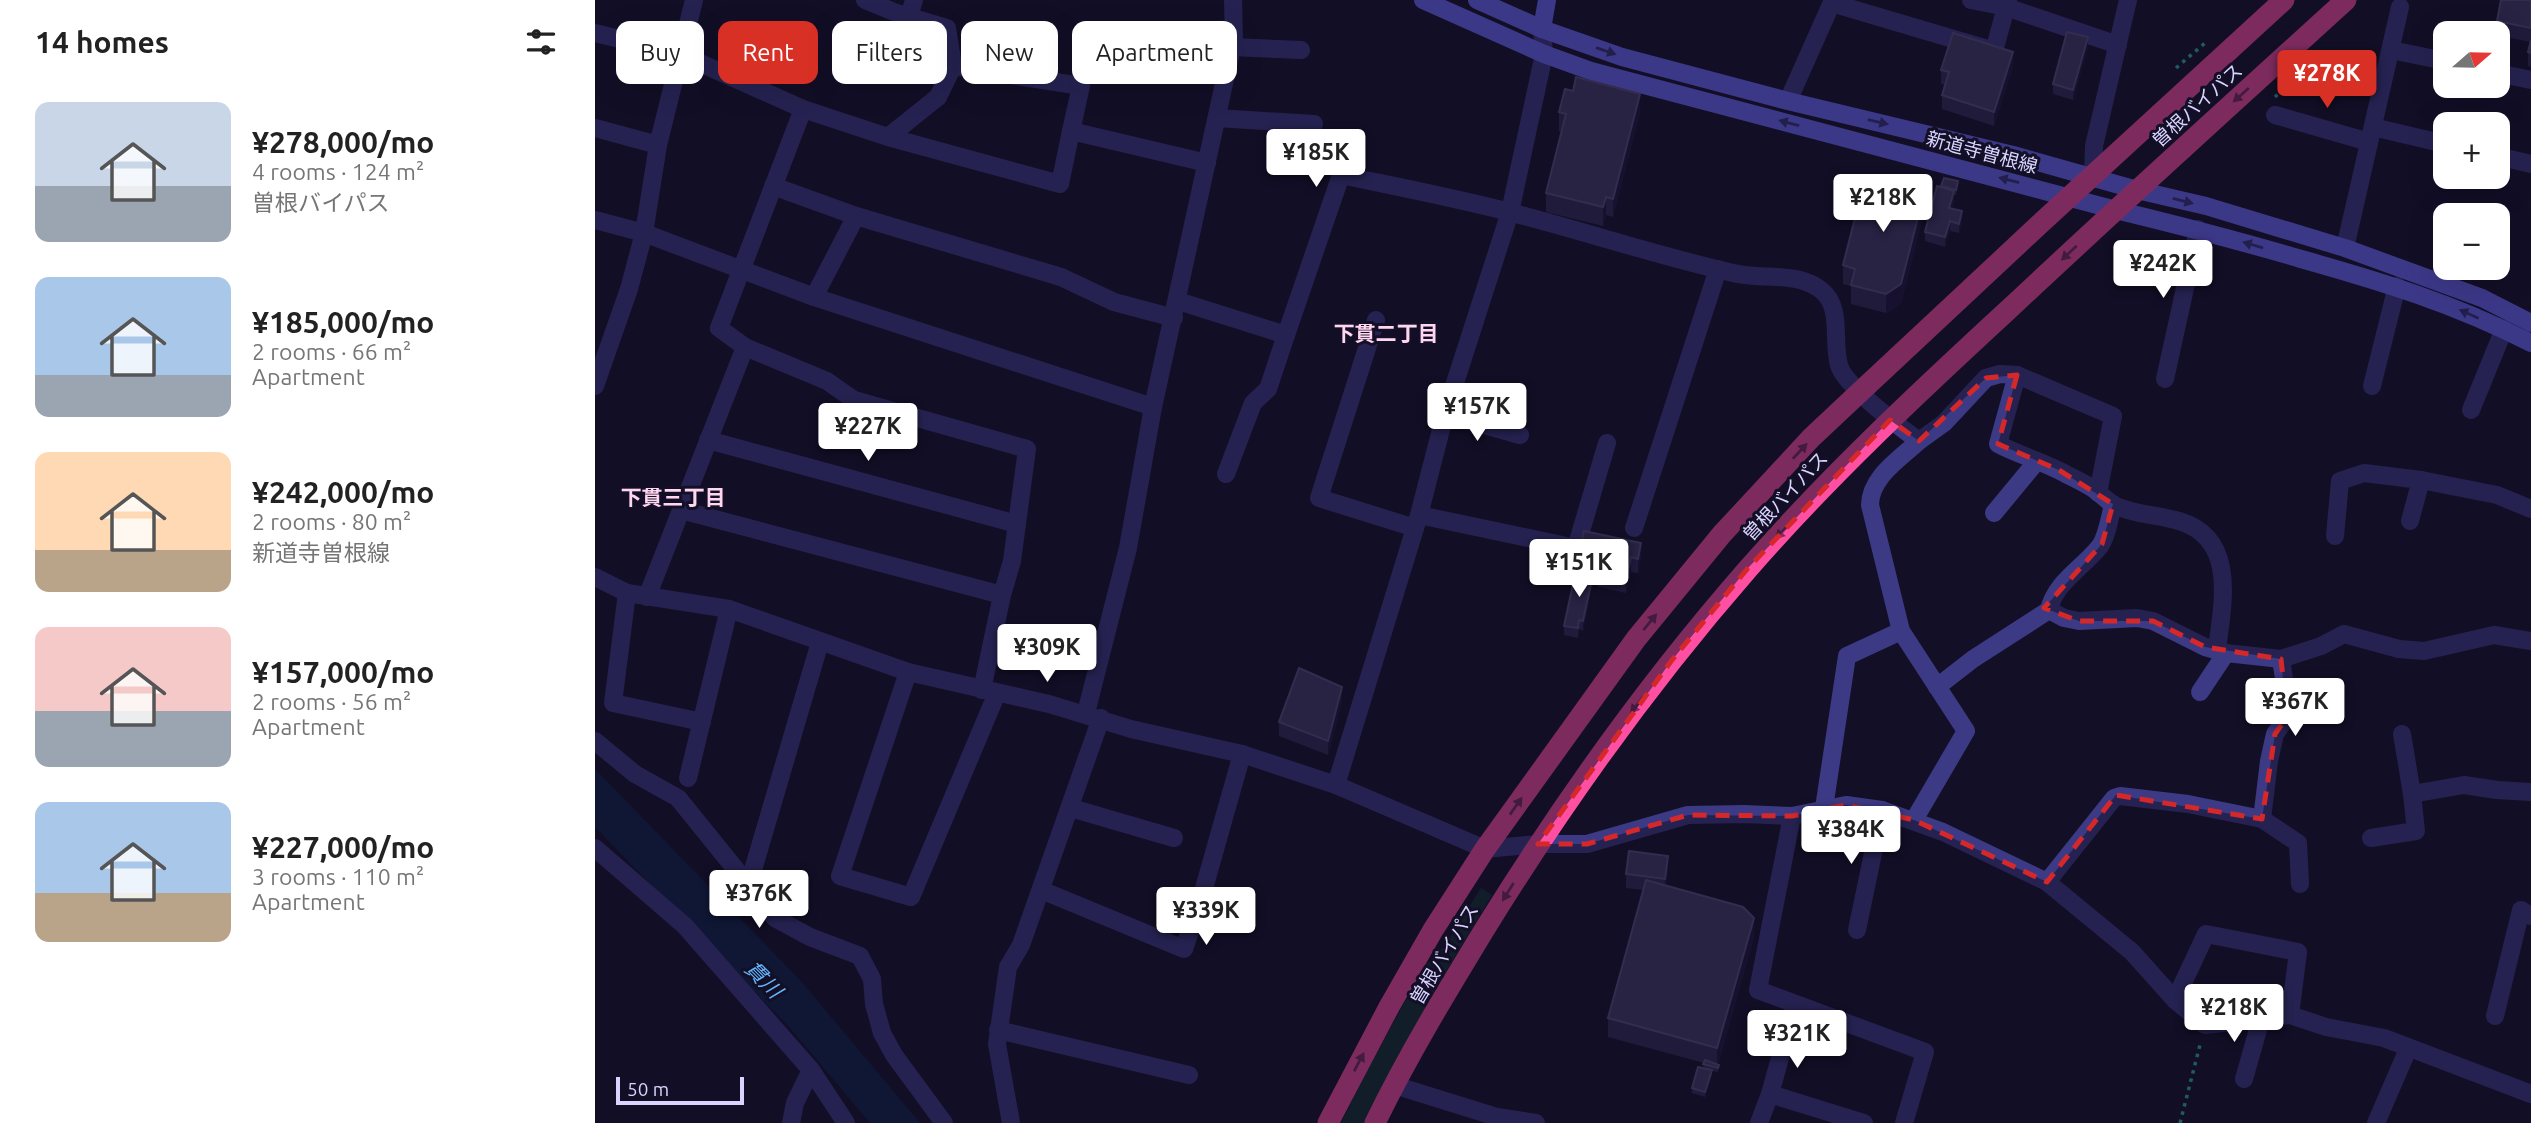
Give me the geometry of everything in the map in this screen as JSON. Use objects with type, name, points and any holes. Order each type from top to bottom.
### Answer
[{"type":"highway","name":"曽根バイパス","points":[[1328,1123],[1433,930],[1485,849],[1653,618],[1722,534],[1811,438],[2284,0]]},
{"type":"highway","name":"曽根バイパス","points":[[1375,1123],[1441,999],[1538,844],[1613,736],[1748,568],[1890,420],[2346,0]]},
{"type":"main road","name":"新道寺曽根線","points":[[1423,0],[1544,54],[1591,71],[2116,210],[2198,229],[2397,286],[2451,305],[2531,343]]},
{"type":"main road","name":"新道寺曽根線","points":[[1477,0],[1542,29],[1622,57],[2093,176],[2137,190],[2206,206],[2345,248],[2482,298],[2531,323]]},
{"type":"main road","points":[[1542,29],[1547,0]]},
{"type":"street","points":[[689,21],[694,0]]},
{"type":"street","points":[[865,0],[911,8],[947,28],[953,66],[937,97],[888,137]]},
{"type":"street","points":[[1233,0],[1233,21]]},
{"type":"street","points":[[1971,0],[2007,4],[2118,45]]},
{"type":"street","points":[[2093,176],[2094,146],[2129,0]]},
{"type":"street","points":[[1788,101],[1833,2],[1994,51],[2007,4]]},
{"type":"street","points":[[2345,248],[2400,7]]},
{"type":"street","points":[[1336,785],[1417,522],[1445,414],[1510,212],[1544,54],[1542,29]]},
{"type":"street","points":[[595,33],[616,38]]},
{"type":"street","points":[[1237,47],[1301,50]]},
{"type":"street","points":[[2391,50],[2433,59]]},
{"type":"street","points":[[704,65],[803,109],[888,137],[1060,184],[1081,86],[953,66]]},
{"type":"street","points":[[2510,76],[2531,80]]},
{"type":"street","points":[[595,386],[629,289],[644,233],[658,145],[673,84]]},
{"type":"street","points":[[1011,1123],[997,1044],[1007,967],[1021,945],[1070,808],[1093,716],[1128,548],[1153,407],[1224,84]]},
{"type":"street","points":[[803,109],[719,328],[745,346],[827,381],[853,400],[1027,449],[1012,561],[1002,595],[989,691],[911,897],[840,876],[908,672]]},
{"type":"street","points":[[2275,115],[2371,134],[2433,142]]},
{"type":"street","points":[[1217,118],[1314,124]]},
{"type":"street","points":[[595,128],[658,145]]},
{"type":"street","points":[[1071,131],[1207,163]]},
{"type":"street","points":[[2510,159],[2531,164]]},
{"type":"street","points":[[1226,474],[1253,402],[1268,389],[1341,175],[1510,212],[1736,274],[1803,281],[1819,288],[1829,298],[1833,308],[1839,367],[1860,392],[1890,420],[1919,441]]},
{"type":"street","points":[[773,186],[856,216],[1061,277],[1114,302],[1176,310],[1286,335]]},
{"type":"street","points":[[814,297],[856,216]]},
{"type":"street","points":[[595,220],[644,233],[814,297],[1153,407]]},
{"type":"street","points":[[2165,379],[2198,229]]},
{"type":"street","points":[[1634,528],[1718,269]]},
{"type":"street","points":[[2372,386],[2397,286]]},
{"type":"street","points":[[1376,320],[1319,498],[1417,522],[1576,548],[1608,443]]},
{"type":"street","points":[[2471,410],[2504,329]]},
{"type":"street","points":[[647,597],[745,346]]},
{"type":"street","points":[[1914,820],[1966,731],[1901,631],[1870,505],[1870,494],[1878,479],[1919,441],[1944,423],[1986,378],[2000,374],[2017,375],[2113,416],[2098,493]]},
{"type":"street","points":[[2017,375],[1998,444],[2059,470],[2113,504],[2148,516],[2178,521],[2202,531],[2215,545],[2222,566],[2221,651],[2200,692]]},
{"type":"street","points":[[1445,414],[1520,435]]},
{"type":"street","points":[[708,440],[1017,524]]},
{"type":"street","points":[[1994,513],[2037,461]]},
{"type":"street","points":[[2335,536],[2340,481],[2364,473],[2421,480],[2497,495],[2531,509]]},
{"type":"street","points":[[2410,521],[2421,480]]},
{"type":"street","points":[[1937,687],[1973,659],[2049,610],[2051,600],[2065,581],[2102,544],[2113,504]]},
{"type":"street","points":[[681,510],[1002,595]]},
{"type":"street","points":[[595,577],[627,593],[729,609],[908,672],[1093,716],[1131,729],[1242,754],[1336,785],[1485,849],[1538,844],[1587,844],[1688,815],[1792,816],[1846,805],[1882,810],[1943,832],[2047,882],[2132,952],[2175,1000],[2204,1025],[2290,1015],[2326,1027],[2383,1038],[2531,1094]]},
{"type":"street","points":[[627,593],[613,703],[702,722]]},
{"type":"street","points":[[688,778],[729,609]]},
{"type":"street","points":[[2049,610],[2064,618],[2079,621],[2137,618],[2153,621],[2205,647],[2281,659],[2321,646],[2344,634],[2399,649],[2424,651],[2494,635],[2531,642]]},
{"type":"street","points":[[1824,808],[1847,656],[1901,631]]},
{"type":"street","points":[[748,887],[820,642]]},
{"type":"street","points":[[2262,819],[2275,734],[2287,717],[2281,659]]},
{"type":"street","points":[[2371,838],[2416,831],[2402,734]]},
{"type":"street","points":[[595,741],[635,774],[678,798],[775,918],[810,937],[860,956],[872,979],[874,1004],[882,1033],[894,1055],[944,1123]]},
{"type":"street","points":[[1041,890],[1184,949],[1242,754]]},
{"type":"street","points":[[2412,794],[2464,785],[2531,792]]},
{"type":"street","points":[[2047,882],[2114,798],[2120,796],[2188,804],[2262,819],[2298,843],[2300,884]]},
{"type":"street","points":[[1070,808],[1174,838]]},
{"type":"street","points":[[1857,930],[1882,810]]},
{"type":"street","points":[[1792,816],[1758,990],[1925,1052],[1904,1123]]},
{"type":"street","points":[[595,848],[685,926],[811,1070],[846,1123]]},
{"type":"street","points":[[2495,1016],[2521,910],[2531,916]]},
{"type":"street","points":[[2175,1000],[2206,934],[2298,953],[2290,1015]]},
{"type":"street","points":[[1759,1123],[1770,1094],[1795,1004]]},
{"type":"street","points":[[2244,1079],[2261,1019]]},
{"type":"street","points":[[998,1030],[1189,1075]]},
{"type":"street","points":[[2375,1123],[2408,1049]]},
{"type":"street","points":[[791,1123],[795,1103],[811,1070]]},
{"type":"street","points":[[1394,1085],[1496,1120],[1536,1123]]},
{"type":"street","points":[[1770,1094],[1864,1123]]},
{"type":"path","points":[[2177,68],[2204,43]]},
{"type":"path","points":[[2272,91],[2277,96],[2290,85]]},
{"type":"path","points":[[2181,1123],[2204,1025]]},
{"type":"highlighted area","points":[[2017,375],[1998,444],[2059,470],[2113,504],[2102,544],[2044,608],[2079,621],[2153,621],[2205,647],[2281,659],[2287,717],[2275,734],[2262,819],[2116,795],[2047,882],[1914,820],[1846,805],[1792,816],[1688,815],[1587,844],[1538,844],[1672,660],[1748,568],[1890,420],[1919,441],[1986,378]]},
{"type":"green space","points":[[1481,888],[1492,895],[1431,996],[1365,1123],[1341,1123],[1424,967],[1446,944]]},
{"type":"water","name":"貫川","points":[[595,769],[800,980],[920,1123],[870,1123],[790,1028],[595,827]]},
{"type":"building","points":[[2501,0],[2531,0],[2531,28],[2510,24],[2510,21],[2497,21]]},
{"type":"building","points":[[2067,32],[2088,37],[2073,90],[2053,84]]},
{"type":"building","points":[[1953,33],[2013,52],[1994,112],[1942,95],[1949,72],[1941,70]]},
{"type":"building","points":[[1576,77],[1640,94],[1613,199],[1606,197],[1603,207],[1546,193],[1566,114],[1559,112],[1565,89],[1573,91]]},
{"type":"building","points":[[1866,175],[1925,190],[1901,284],[1886,294],[1851,285],[1855,269],[1843,265]]},
{"type":"building","points":[[1944,178],[1958,181],[1956,190],[1941,186]]},
{"type":"building","points":[[1937,186],[1954,191],[1949,208],[1962,211],[1959,224],[1950,221],[1945,237],[1925,232]]},
{"type":"building","points":[[1584,531],[1641,543],[1638,559],[1631,557],[1626,579],[1598,572],[1599,567],[1577,562]]},
{"type":"building","points":[[1576,570],[1593,574],[1583,621],[1579,620],[1578,628],[1564,626]]},
{"type":"building","points":[[1299,668],[1342,687],[1328,741],[1279,722]]},
{"type":"building","points":[[1629,851],[1668,856],[1665,879],[1626,874]]},
{"type":"building","points":[[1646,880],[1743,907],[1754,918],[1717,1048],[1608,1018]]},
{"type":"building","points":[[1705,1060],[1719,1065],[1718,1068],[1703,1064]]},
{"type":"building","points":[[1698,1067],[1712,1070],[1705,1092],[1692,1088]]},
{"type":"district","name":"下貫二丁目","points":[[1386,333]]},
{"type":"district","name":"下貫三丁目","points":[[673,497]]}]
